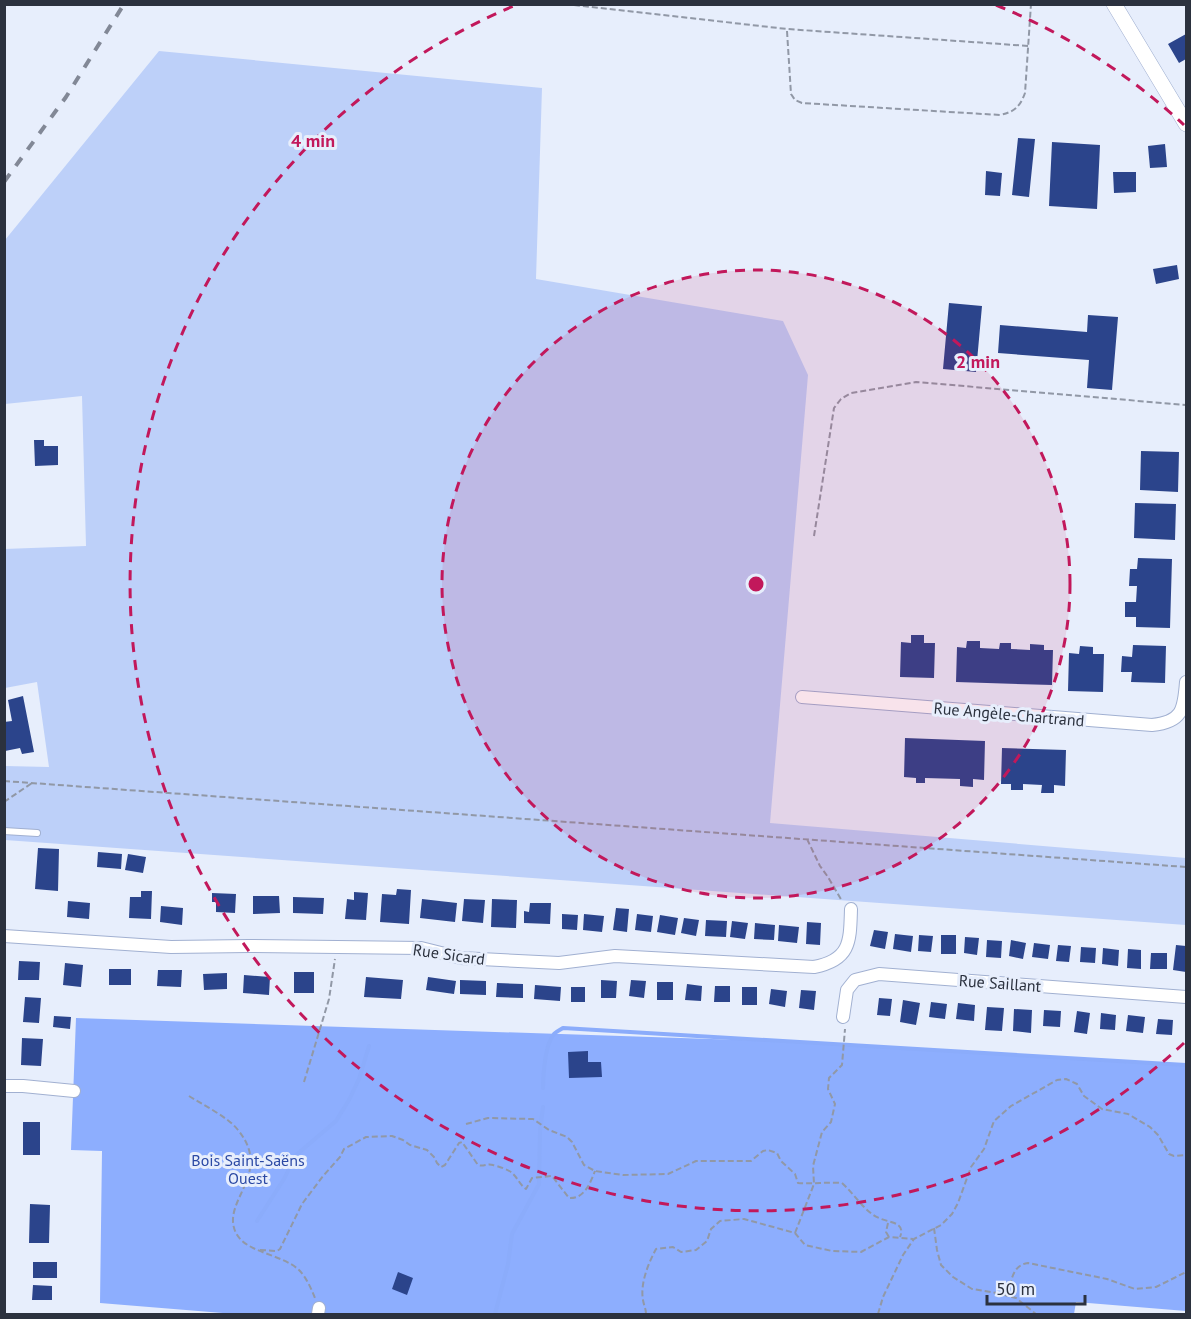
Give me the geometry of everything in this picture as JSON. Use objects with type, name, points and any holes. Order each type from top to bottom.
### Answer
[{"type":"street","points":[[1114,4],[1186,124]]},
{"type":"street","name":"Rue Angèle-Chartrand","points":[[802,697],[1152,725],[1165,724],[1176,718],[1182,711],[1186,682]]},
{"type":"street","name":"Rue Sicard","points":[[4,936],[171,947],[421,948],[462,958],[559,963],[615,956],[814,967],[830,964],[843,954],[850,936],[851,909]]},
{"type":"street","name":"Rue Saillant","points":[[843,1017],[847,990],[855,980],[879,974],[1186,997]]},
{"type":"street","points":[[4,1086],[74,1091]]},
{"type":"lane","points":[[4,831],[37,833]]},
{"type":"path","points":[[565,4],[787,29],[1029,46]]},
{"type":"path","points":[[787,29],[791,94],[795,100],[802,103],[1000,115],[1012,112],[1021,104],[1025,93],[1032,4]]},
{"type":"path","points":[[814,536],[834,408],[841,399],[851,393],[916,382],[1186,405]]},
{"type":"path","points":[[4,781],[1186,867]]},
{"type":"path","points":[[4,802],[32,783]]},
{"type":"path","points":[[807,838],[820,866],[845,905],[851,909]]},
{"type":"path","points":[[304,1082],[329,999],[336,947]]},
{"type":"path","points":[[795,1233],[814,1185],[813,1166],[822,1132],[831,1122],[835,1104],[828,1089],[829,1078],[842,1065],[845,1029],[843,1017]]},
{"type":"path","points":[[878,1314],[883,1297],[914,1239],[948,1220],[958,1203],[971,1167],[984,1149],[994,1121],[1011,1106],[1057,1080],[1066,1079],[1077,1084],[1084,1096],[1102,1109],[1128,1114],[1150,1127],[1158,1135],[1169,1154],[1186,1155]]},
{"type":"path","points":[[189,1096],[237,1128],[244,1139],[252,1163],[249,1177],[234,1213],[233,1223],[236,1234],[244,1243],[298,1270],[310,1285],[318,1311]]},
{"type":"path","points":[[466,1124],[488,1118],[533,1119],[549,1130],[567,1137],[584,1165],[595,1171],[623,1175],[668,1174],[696,1161],[751,1161],[763,1151],[768,1150],[777,1153],[792,1170],[798,1183],[814,1185],[826,1182],[842,1183],[872,1215],[900,1227],[902,1233],[900,1237]]},
{"type":"path","points":[[260,1250],[277,1251],[280,1249],[302,1204],[323,1176],[344,1149],[366,1137],[392,1136],[403,1140],[410,1145],[427,1150],[441,1167],[462,1142],[478,1165],[482,1167],[493,1164],[508,1170],[526,1188],[532,1178],[552,1176],[569,1198],[579,1197],[591,1181],[595,1171]]},
{"type":"path","points":[[646,1314],[643,1300],[644,1282],[656,1249],[672,1247],[681,1252],[696,1250],[707,1241],[711,1229],[720,1221],[744,1219],[795,1233],[805,1245],[832,1251],[861,1252],[889,1237],[914,1239]]},
{"type":"path","points":[[888,1223],[886,1232],[889,1237]]},
{"type":"path","points":[[934,1228],[941,1265],[953,1277],[972,1289],[1008,1295],[1029,1307],[1036,1314]]},
{"type":"path","points":[[1008,1295],[1016,1268],[1022,1263],[1107,1279],[1135,1289],[1156,1287],[1186,1272]]},
{"type":"shaded area","points":[[159,51],[542,88],[536,279],[783,321],[808,375],[770,823],[1186,858],[1186,925],[5,840],[5,766],[49,767],[37,682],[5,688],[4,549],[86,546],[82,396],[5,404],[5,240]]},
{"type":"green space","name":"Bois Saint-Saëns Ouest","points":[[76,1018],[829,1043],[1186,1065],[1186,1311],[1076,1302],[1074,1314],[235,1314],[100,1303],[102,1151],[71,1150]]},
{"type":"building","points":[[1186,34],[1186,59],[1179,63],[1168,44]]},
{"type":"building","points":[[1018,138],[1035,139],[1029,197],[1012,195]]},
{"type":"building","points":[[1052,142],[1100,145],[1097,209],[1049,206]]},
{"type":"building","points":[[1165,144],[1167,167],[1150,168],[1148,146]]},
{"type":"building","points":[[986,171],[1002,173],[1000,196],[985,195]]},
{"type":"building","points":[[1113,172],[1136,172],[1136,192],[1114,193]]},
{"type":"building","points":[[1177,265],[1179,279],[1156,284],[1153,269]]},
{"type":"building","points":[[949,303],[982,306],[976,372],[943,369]]},
{"type":"building","points":[[1088,315],[1118,317],[1112,390],[1087,388],[1089,360],[998,353],[1000,325],[1087,332]]},
{"type":"building","points":[[34,440],[44,440],[44,446],[58,446],[58,465],[35,466]]},
{"type":"building","points":[[1141,451],[1179,452],[1178,492],[1140,490]]},
{"type":"building","points":[[1135,503],[1176,504],[1175,540],[1134,538]]},
{"type":"building","points":[[1138,558],[1172,559],[1170,628],[1136,627],[1136,617],[1125,617],[1125,602],[1136,602],[1137,586],[1129,586],[1130,569],[1137,569]]},
{"type":"building","points":[[911,635],[924,635],[924,643],[935,643],[934,678],[900,677],[901,642],[911,643]]},
{"type":"building","points":[[967,641],[980,641],[980,648],[999,649],[1000,643],[1011,643],[1011,649],[1030,650],[1030,644],[1044,645],[1044,650],[1053,650],[1052,685],[956,682],[957,647],[966,648]]},
{"type":"building","points":[[1133,645],[1166,646],[1165,683],[1131,682],[1132,672],[1121,672],[1122,656],[1132,657]]},
{"type":"building","points":[[1080,646],[1093,647],[1093,654],[1104,654],[1103,692],[1068,691],[1069,653],[1079,654]]},
{"type":"building","points":[[23,696],[34,752],[22,754],[20,748],[5,751],[4,722],[12,721],[8,700]]},
{"type":"building","points":[[905,738],[985,741],[984,780],[973,779],[973,787],[960,786],[960,779],[925,778],[925,783],[916,783],[916,778],[904,777]]},
{"type":"building","points":[[1002,748],[1066,750],[1065,786],[1054,785],[1054,793],[1041,793],[1042,785],[1023,784],[1023,790],[1011,790],[1011,784],[1001,784]]},
{"type":"building","points":[[38,848],[59,849],[58,891],[35,889]]},
{"type":"building","points":[[98,852],[122,854],[121,869],[97,867]]},
{"type":"building","points":[[128,854],[146,857],[143,873],[125,870]]},
{"type":"building","points":[[397,889],[411,890],[409,924],[380,922],[382,894],[396,895]]},
{"type":"building","points":[[141,891],[152,891],[151,919],[129,918],[130,897],[141,897]]},
{"type":"building","points":[[354,892],[368,893],[366,920],[345,919],[347,899],[354,900]]},
{"type":"building","points":[[212,893],[236,894],[235,913],[216,912],[216,902],[212,902]]},
{"type":"building","points":[[253,896],[279,896],[280,913],[253,914]]},
{"type":"building","points":[[293,897],[324,898],[323,914],[293,913]]},
{"type":"building","points":[[422,899],[457,903],[455,922],[420,918]]},
{"type":"building","points":[[464,899],[485,900],[483,923],[462,921]]},
{"type":"building","points":[[492,899],[517,900],[516,928],[491,927]]},
{"type":"building","points":[[68,901],[90,903],[89,919],[67,917]]},
{"type":"building","points":[[530,903],[551,903],[550,924],[524,923],[524,911],[529,912]]},
{"type":"building","points":[[161,906],[183,908],[182,925],[160,922]]},
{"type":"building","points":[[616,908],[629,909],[627,932],[613,930]]},
{"type":"building","points":[[562,914],[578,915],[577,930],[562,929]]},
{"type":"building","points":[[584,914],[604,916],[602,932],[583,930]]},
{"type":"building","points":[[637,914],[653,916],[651,932],[635,930]]},
{"type":"building","points":[[660,915],[678,918],[675,935],[657,932]]},
{"type":"building","points":[[684,918],[699,920],[696,936],[681,933]]},
{"type":"building","points":[[706,920],[727,921],[726,937],[705,936]]},
{"type":"building","points":[[732,921],[748,923],[745,939],[730,937]]},
{"type":"building","points":[[807,922],[821,923],[820,945],[806,944]]},
{"type":"building","points":[[755,923],[775,925],[774,940],[754,939]]},
{"type":"building","points":[[779,925],[799,927],[797,943],[778,941]]},
{"type":"building","points":[[874,930],[888,932],[885,949],[870,946]]},
{"type":"building","points":[[895,934],[913,936],[911,952],[893,949]]},
{"type":"building","points":[[919,935],[933,936],[931,952],[918,951]]},
{"type":"building","points":[[941,935],[956,935],[956,954],[941,954]]},
{"type":"building","points":[[965,937],[979,938],[977,955],[964,953]]},
{"type":"building","points":[[987,940],[1002,941],[1001,958],[986,957]]},
{"type":"building","points":[[1011,940],[1026,943],[1023,959],[1009,956]]},
{"type":"building","points":[[1034,943],[1050,945],[1048,959],[1032,957]]},
{"type":"building","points":[[1058,945],[1071,946],[1069,962],[1056,961]]},
{"type":"building","points":[[1176,945],[1186,946],[1186,972],[1173,970]]},
{"type":"building","points":[[1081,947],[1096,948],[1095,963],[1080,962]]},
{"type":"building","points":[[1103,948],[1119,950],[1118,966],[1102,964]]},
{"type":"building","points":[[1128,949],[1141,950],[1141,969],[1127,968]]},
{"type":"building","points":[[1151,953],[1167,953],[1167,969],[1150,969]]},
{"type":"building","points":[[19,961],[40,962],[39,980],[18,980]]},
{"type":"building","points":[[65,963],[83,965],[81,987],[63,985]]},
{"type":"building","points":[[109,969],[131,969],[131,985],[109,985]]},
{"type":"building","points":[[158,970],[182,970],[181,987],[157,986]]},
{"type":"building","points":[[294,972],[314,972],[314,993],[294,993]]},
{"type":"building","points":[[227,973],[227,989],[204,990],[203,974]]},
{"type":"building","points":[[244,975],[270,977],[269,995],[243,993]]},
{"type":"building","points":[[366,977],[403,980],[401,999],[364,997]]},
{"type":"building","points":[[428,977],[456,981],[454,994],[426,990]]},
{"type":"building","points":[[460,980],[486,981],[486,995],[460,994]]},
{"type":"building","points":[[601,980],[617,981],[616,998],[601,998]]},
{"type":"building","points":[[631,980],[646,981],[644,998],[629,996]]},
{"type":"building","points":[[657,982],[673,982],[673,1000],[657,1000]]},
{"type":"building","points":[[497,983],[523,984],[523,998],[496,997]]},
{"type":"building","points":[[687,984],[702,986],[701,1001],[685,1000]]},
{"type":"building","points":[[535,985],[561,987],[560,1001],[534,999]]},
{"type":"building","points":[[715,986],[730,986],[730,1002],[714,1002]]},
{"type":"building","points":[[571,987],[585,987],[585,1002],[571,1002]]},
{"type":"building","points":[[742,987],[757,987],[757,1005],[742,1005]]},
{"type":"building","points":[[771,989],[787,991],[785,1007],[769,1004]]},
{"type":"building","points":[[801,990],[816,991],[814,1010],[799,1008]]},
{"type":"building","points":[[25,997],[41,998],[39,1023],[23,1022]]},
{"type":"building","points":[[879,998],[892,999],[890,1016],[877,1015]]},
{"type":"building","points":[[903,1000],[920,1003],[916,1025],[900,1022]]},
{"type":"building","points":[[931,1002],[947,1004],[945,1019],[929,1017]]},
{"type":"building","points":[[958,1003],[975,1005],[974,1021],[956,1019]]},
{"type":"building","points":[[987,1007],[1004,1008],[1002,1031],[985,1030]]},
{"type":"building","points":[[1014,1009],[1032,1010],[1031,1033],[1013,1031]]},
{"type":"building","points":[[1044,1010],[1061,1011],[1060,1027],[1043,1026]]},
{"type":"building","points":[[1077,1011],[1090,1013],[1087,1034],[1074,1032]]},
{"type":"building","points":[[1101,1013],[1116,1015],[1115,1030],[1100,1029]]},
{"type":"building","points":[[1128,1015],[1145,1017],[1143,1033],[1126,1031]]},
{"type":"building","points":[[54,1016],[71,1017],[70,1029],[53,1027]]},
{"type":"building","points":[[1158,1019],[1173,1020],[1172,1035],[1156,1034]]},
{"type":"building","points":[[22,1038],[43,1039],[41,1066],[21,1065]]},
{"type":"building","points":[[588,1051],[588,1062],[601,1062],[602,1077],[569,1078],[568,1052]]},
{"type":"building","points":[[23,1122],[40,1122],[40,1155],[23,1155]]},
{"type":"building","points":[[30,1204],[50,1205],[49,1243],[29,1243]]},
{"type":"building","points":[[33,1262],[57,1262],[57,1278],[33,1278]]},
{"type":"building","points":[[398,1272],[413,1278],[407,1295],[392,1289]]},
{"type":"building","points":[[33,1285],[52,1286],[52,1300],[32,1300]]},
{"type":"waterway","points":[[543,1088],[548,1045],[554,1034],[563,1028],[1186,1065]]},
{"type":"waterway","points":[[257,1221],[284,1179],[295,1156],[336,1121],[359,1079],[369,1046]]},
{"type":"waterway","points":[[495,1314],[508,1264],[512,1234],[539,1184],[543,1107]]},
{"type":"railway","points":[[4,182],[66,97],[124,4]]}]
